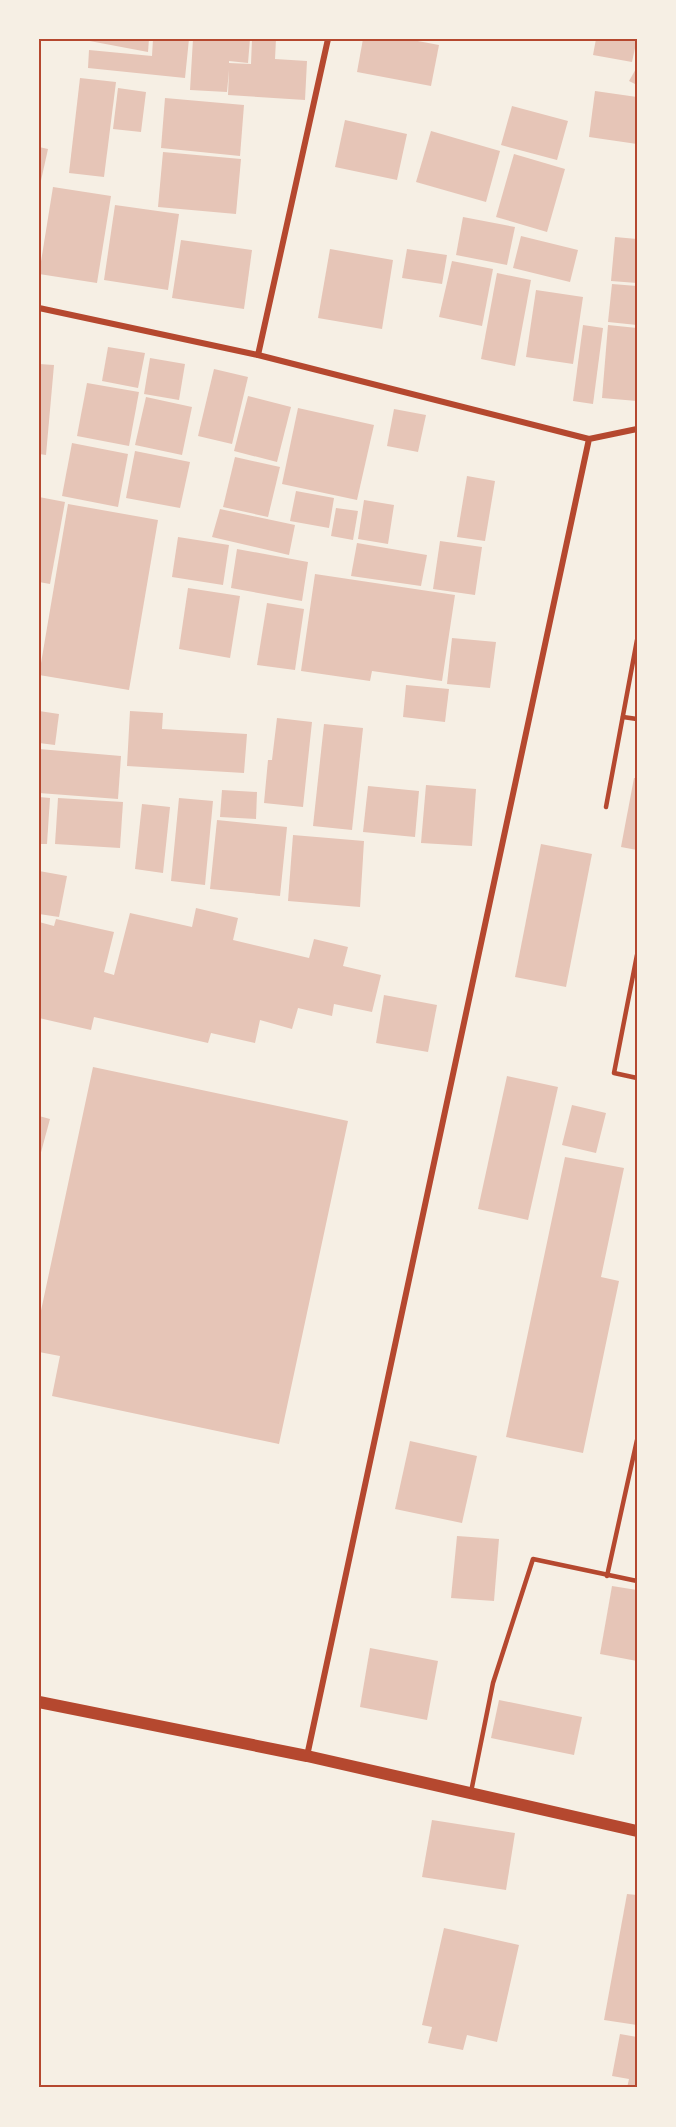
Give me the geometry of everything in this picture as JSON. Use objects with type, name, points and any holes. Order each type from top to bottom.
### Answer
[{"type":"main road","points":[[39,1702],[307,1756],[637,1831]]},
{"type":"street","points":[[258,355],[328,39]]},
{"type":"street","points":[[39,308],[258,355],[589,439],[637,429]]},
{"type":"street","points":[[307,1756],[589,439]]},
{"type":"lane","points":[[606,807],[637,640]]},
{"type":"lane","points":[[622,717],[637,719]]},
{"type":"lane","points":[[637,955],[614,1073],[637,1078]]},
{"type":"lane","points":[[607,1576],[637,1440]]},
{"type":"lane","points":[[471,1794],[493,1683],[533,1559],[637,1581]]},
{"type":"building","points":[[79,39],[149,39],[148,52]]},
{"type":"building","points":[[153,39],[189,39],[185,78],[88,68],[89,50],[152,56]]},
{"type":"building","points":[[193,39],[250,39],[248,63],[229,61],[229,63],[251,64],[252,39],[276,39],[275,59],[307,61],[305,100],[228,95],[229,70],[227,92],[190,90]]},
{"type":"building","points":[[363,39],[407,39],[439,45],[431,86],[357,72]]},
{"type":"building","points":[[596,39],[637,39],[632,62],[593,55]]},
{"type":"building","points":[[637,67],[637,85],[629,81]]},
{"type":"building","points":[[80,78],[116,82],[104,177],[69,173]]},
{"type":"building","points":[[118,88],[146,92],[141,132],[113,129]]},
{"type":"building","points":[[595,91],[637,97],[637,144],[589,137]]},
{"type":"building","points":[[165,98],[244,105],[240,156],[161,148]]},
{"type":"building","points":[[512,106],[568,121],[557,160],[501,145]]},
{"type":"building","points":[[345,120],[407,134],[397,180],[335,167]]},
{"type":"building","points":[[431,131],[500,151],[486,202],[416,182]]},
{"type":"building","points":[[39,147],[48,149],[40,185],[39,185]]},
{"type":"building","points":[[163,152],[241,159],[236,214],[158,207]]},
{"type":"building","points":[[514,154],[565,169],[547,232],[496,217]]},
{"type":"building","points":[[53,187],[111,196],[97,283],[39,274]]},
{"type":"building","points":[[115,205],[179,214],[168,290],[104,280]]},
{"type":"building","points":[[463,217],[515,227],[507,265],[456,255]]},
{"type":"building","points":[[521,236],[578,250],[570,282],[513,268]]},
{"type":"building","points":[[615,237],[637,239],[637,283],[611,281]]},
{"type":"building","points":[[181,240],[252,250],[244,309],[172,298]]},
{"type":"building","points":[[330,249],[393,260],[382,329],[318,318]]},
{"type":"building","points":[[407,249],[447,255],[442,284],[402,278]]},
{"type":"building","points":[[452,261],[493,269],[482,326],[439,317]]},
{"type":"building","points":[[497,273],[531,280],[515,366],[481,359]]},
{"type":"building","points":[[612,284],[637,286],[637,325],[608,322]]},
{"type":"building","points":[[536,290],[583,297],[573,364],[526,357]]},
{"type":"building","points":[[583,325],[603,328],[593,404],[573,401]]},
{"type":"building","points":[[608,325],[637,328],[637,401],[602,398]]},
{"type":"building","points":[[108,347],[145,353],[138,388],[102,381]]},
{"type":"building","points":[[150,358],[185,364],[179,400],[144,394]]},
{"type":"building","points":[[39,364],[54,365],[46,455],[39,454]]},
{"type":"building","points":[[214,369],[248,377],[232,444],[198,436]]},
{"type":"building","points":[[87,383],[139,392],[129,446],[77,436]]},
{"type":"building","points":[[248,396],[291,407],[277,462],[234,451]]},
{"type":"building","points":[[146,397],[192,407],[182,455],[135,445]]},
{"type":"building","points":[[298,408],[374,425],[357,500],[282,484]]},
{"type":"building","points":[[394,409],[426,415],[418,452],[387,446]]},
{"type":"building","points":[[72,443],[128,454],[118,507],[62,496]]},
{"type":"building","points":[[135,451],[190,462],[180,508],[126,498]]},
{"type":"building","points":[[235,457],[280,467],[268,517],[223,507]]},
{"type":"building","points":[[467,476],[495,481],[485,541],[457,537]]},
{"type":"building","points":[[296,491],[334,498],[329,528],[290,521]]},
{"type":"building","points":[[39,497],[65,502],[50,584],[39,582]]},
{"type":"building","points":[[364,500],[394,505],[388,544],[358,539]]},
{"type":"building","points":[[68,504],[158,520],[129,690],[39,675]]},
{"type":"building","points":[[336,508],[358,511],[353,540],[331,536]]},
{"type":"building","points":[[220,509],[295,525],[289,555],[212,537]]},
{"type":"building","points":[[178,537],[229,545],[223,585],[172,577]]},
{"type":"building","points":[[440,541],[482,547],[475,595],[433,589]]},
{"type":"building","points":[[357,543],[427,555],[421,586],[351,576]]},
{"type":"building","points":[[237,549],[308,562],[302,601],[231,588]]},
{"type":"building","points":[[315,574],[455,595],[442,681],[372,671],[370,681],[301,671]]},
{"type":"building","points":[[188,588],[240,596],[230,658],[179,649]]},
{"type":"building","points":[[267,603],[304,609],[295,670],[257,665]]},
{"type":"building","points":[[452,638],[496,642],[490,688],[447,684]]},
{"type":"building","points":[[406,685],[449,689],[445,722],[403,717]]},
{"type":"building","points":[[39,711],[59,714],[55,745],[39,743]]},
{"type":"building","points":[[130,711],[163,713],[162,729],[247,734],[244,773],[127,766]]},
{"type":"building","points":[[277,718],[312,722],[303,807],[264,803],[268,760],[272,760]]},
{"type":"building","points":[[324,724],[363,728],[352,830],[313,826]]},
{"type":"building","points":[[39,749],[121,756],[118,799],[39,793]]},
{"type":"building","points":[[634,778],[637,778],[637,850],[621,847]]},
{"type":"building","points":[[426,785],[476,789],[472,846],[421,843]]},
{"type":"building","points":[[368,786],[419,791],[415,837],[363,832]]},
{"type":"building","points":[[222,790],[257,792],[256,819],[220,817]]},
{"type":"building","points":[[39,797],[50,798],[47,844],[39,844]]},
{"type":"building","points":[[58,798],[123,802],[120,848],[55,844]]},
{"type":"building","points":[[179,798],[213,801],[205,885],[171,881]]},
{"type":"building","points":[[142,804],[170,807],[163,873],[135,869]]},
{"type":"building","points":[[217,820],[287,827],[280,896],[210,889]]},
{"type":"building","points":[[293,835],[364,841],[360,907],[288,901]]},
{"type":"building","points":[[541,844],[592,854],[566,987],[515,977]]},
{"type":"building","points":[[39,871],[67,876],[59,917],[39,914]]},
{"type":"building","points":[[196,908],[238,918],[233,940],[309,958],[314,939],[348,947],[343,966],[381,975],[372,1012],[334,1004],[332,1016],[298,1008],[292,1029],[260,1020],[255,1043],[211,1033],[208,1043],[94,1017],[91,1030],[39,1018],[39,922],[54,926],[56,919],[114,932],[104,972],[114,975],[130,913],[192,927]]},
{"type":"building","points":[[384,995],[437,1005],[428,1052],[376,1043]]},
{"type":"building","points":[[93,1067],[348,1121],[279,1444],[52,1396],[60,1356],[39,1352],[39,1320]]},
{"type":"building","points":[[507,1076],[558,1087],[528,1220],[478,1209]]},
{"type":"building","points":[[572,1105],[606,1113],[596,1153],[562,1145]]},
{"type":"building","points":[[39,1116],[50,1119],[40,1156],[39,1156]]},
{"type":"building","points":[[565,1157],[624,1168],[601,1277],[619,1281],[583,1453],[506,1437]]},
{"type":"building","points":[[410,1441],[477,1456],[462,1523],[395,1509]]},
{"type":"building","points":[[457,1536],[499,1539],[494,1601],[451,1598]]},
{"type":"building","points":[[612,1586],[637,1590],[637,1661],[600,1654]]},
{"type":"building","points":[[370,1648],[438,1661],[427,1720],[360,1707]]},
{"type":"building","points":[[499,1700],[582,1717],[574,1755],[491,1738]]},
{"type":"building","points":[[432,1820],[515,1833],[506,1890],[422,1877]]},
{"type":"building","points":[[627,1894],[637,1895],[637,2025],[604,2020]]},
{"type":"building","points":[[444,1928],[519,1945],[497,2042],[467,2035],[463,2050],[428,2043],[432,2027],[422,2025]]},
{"type":"building","points":[[620,2034],[637,2037],[637,2088],[627,2088],[629,2079],[612,2076]]}]
